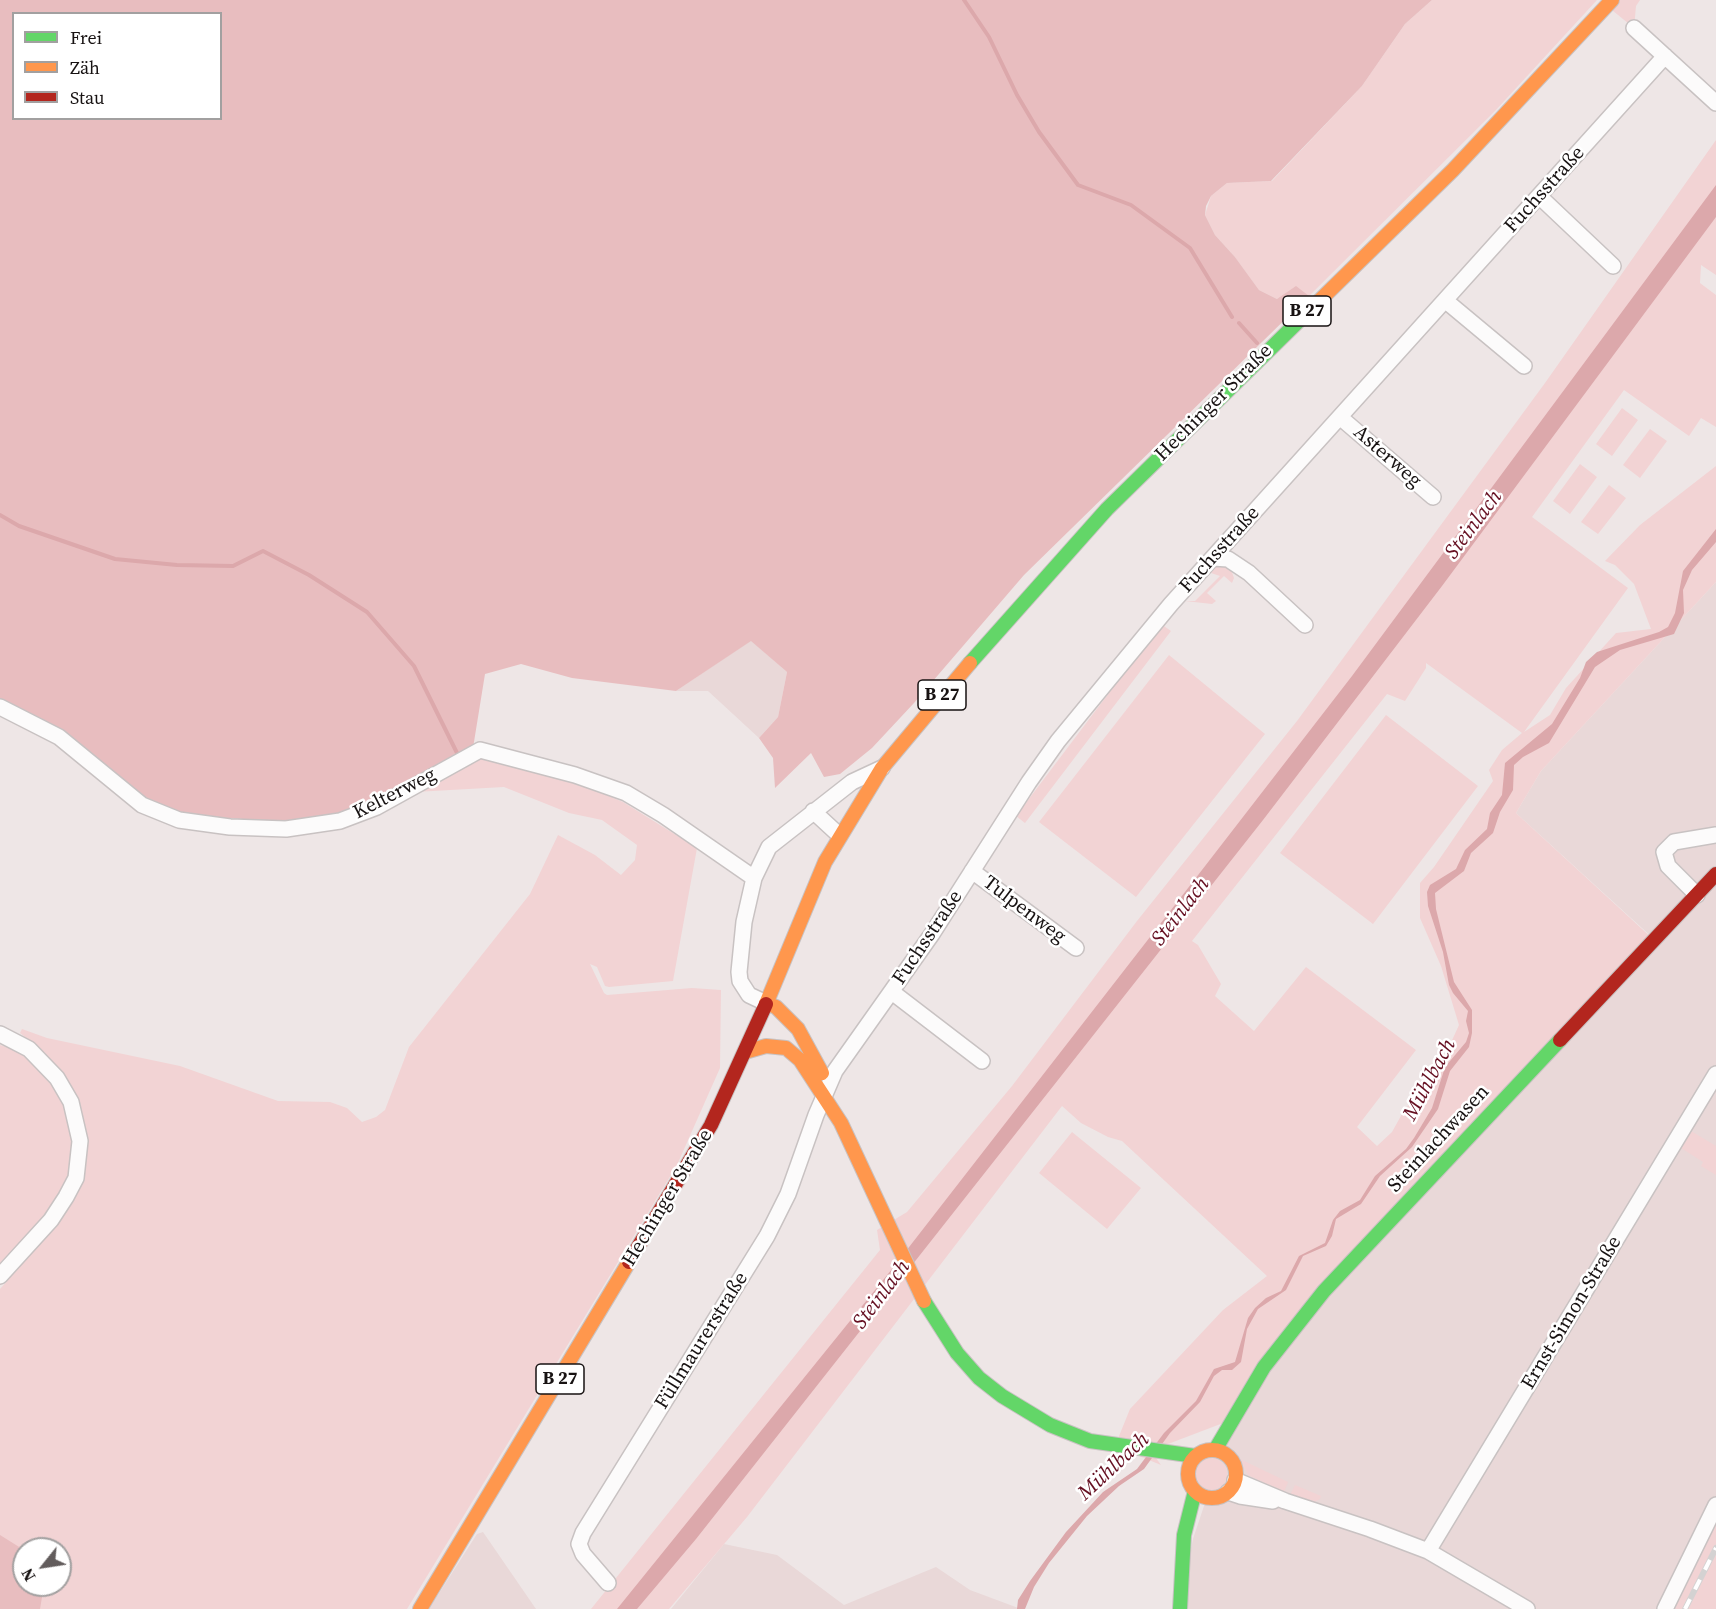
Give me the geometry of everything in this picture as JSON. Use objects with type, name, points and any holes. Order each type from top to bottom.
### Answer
[{"type":"main road","name":"Hechinger Straße","points":[[420,1609],[711,1125],[746,1052],[810,894],[839,835],[882,768],[976,656],[1107,509],[1453,170],[1612,0]]},
{"type":"main road","name":"Steinlachwasen","points":[[1215,1450],[1264,1367],[1324,1292],[1716,874]]},
{"type":"main road","points":[[766,1003],[800,1060],[826,1091]]},
{"type":"main road","points":[[766,1003],[776,1007],[798,1029],[922,1295],[948,1342],[979,1378],[1002,1396],[1050,1425],[1100,1444],[1115,1446],[1171,1466],[1188,1467],[1195,1456]]},
{"type":"main road","points":[[746,1052],[766,1046],[786,1048],[800,1060]]},
{"type":"main road","points":[[1171,1466],[1208,1450],[1226,1454],[1233,1463],[1232,1486],[1220,1497],[1199,1498]]},
{"type":"main road","points":[[1171,1466],[1199,1498]]},
{"type":"main road","points":[[1180,1609],[1183,1556],[1199,1498]]},
{"type":"street","points":[[1634,28],[1716,103]]},
{"type":"street","name":"Fuchsstraße","points":[[826,1091],[835,1071],[892,992],[1058,741],[1213,558],[1665,56]]},
{"type":"street","points":[[1539,196],[1613,266]]},
{"type":"street","points":[[1446,301],[1524,366]]},
{"type":"street","name":"Asterweg","points":[[1341,417],[1433,497]]},
{"type":"street","points":[[1213,558],[1228,559],[1254,577],[1305,625]]},
{"type":"street","name":"Kelterweg","points":[[0,707],[59,737],[142,805],[178,820],[230,827],[286,829],[340,821],[377,807],[480,750],[575,775],[626,793],[663,814],[754,878]]},
{"type":"street","name":"Hechinger Straße","points":[[766,1003],[749,995],[740,981],[744,922],[754,878],[769,847],[859,777],[882,768]]},
{"type":"street","points":[[813,811],[839,835]]},
{"type":"street","points":[[1697,895],[1665,859],[1664,852],[1674,842],[1716,835]]},
{"type":"street","name":"Tulpenweg","points":[[972,871],[1076,948]]},
{"type":"street","points":[[892,992],[982,1061]]},
{"type":"street","points":[[0,1034],[29,1049],[57,1078],[71,1102],[77,1121],[79,1161],[76,1178],[51,1220],[0,1276]]},
{"type":"street","name":"Ernst-Simon-Straße","points":[[1428,1551],[1716,1074]]},
{"type":"street","name":"Füllmaurerstraße","points":[[608,1583],[583,1554],[579,1544],[583,1533],[767,1236],[789,1194],[826,1091]]},
{"type":"street","points":[[1232,1486],[1240,1496],[1285,1501],[1428,1551],[1527,1609]]},
{"type":"street","points":[[1665,1609],[1716,1505]]},
{"type":"shaded area","points":[[0,0],[1432,0],[1405,24],[1362,86],[1271,181],[1227,183],[1211,196],[1206,206],[1205,215],[1215,235],[1235,257],[1259,290],[1277,299],[1296,286],[1309,296],[1024,575],[914,703],[872,748],[840,774],[824,777],[811,753],[775,788],[773,758],[759,738],[778,717],[787,672],[751,641],[676,691],[572,678],[521,664],[485,674],[473,748],[374,802],[342,814],[288,822],[181,815],[144,801],[0,703]]},
{"type":"shaded area","points":[[1432,0],[1597,0],[1495,111],[1309,296],[1277,299],[1259,290],[1235,257],[1215,235],[1205,215],[1211,196],[1227,183],[1272,181],[1362,86],[1405,24]]},
{"type":"shaded area","points":[[1612,0],[1640,0],[1636,6],[1634,28],[1607,6]]},
{"type":"shaded area","points":[[1716,140],[1716,275],[1701,265],[1700,283],[1716,295],[1716,427],[1701,418],[1689,436],[1624,390],[1532,517],[1628,588],[1524,732],[1550,715],[1566,688],[1616,633],[1651,629],[1634,584],[1615,565],[1605,561],[1640,525],[1716,466],[1716,582],[1541,771],[1516,813],[1654,940],[1399,1209],[1231,1420],[1168,1444],[1156,1458],[1161,1465],[1115,1446],[1130,1409],[1223,1310],[1267,1276],[1122,1141],[1108,1137],[1081,1123],[1062,1106],[747,1517],[669,1609],[591,1609],[880,1250],[877,1230],[907,1212],[1012,1086],[1137,921],[1297,721],[1545,383]],"holes":[[[1426,663],[1522,733],[1502,750],[1489,770],[1493,781],[1434,867],[1420,883],[1420,918],[1441,966],[1459,1025],[1448,1049],[1392,1132],[1377,1146],[1357,1127],[1416,1050],[1306,967],[1254,1031],[1215,996],[1221,984],[1198,945],[1192,941],[1387,694],[1405,701],[1426,668]]]},
{"type":"shaded area","points":[[1622,408],[1638,420],[1612,456],[1596,444]]},
{"type":"shaded area","points":[[1650,429],[1667,441],[1640,478],[1623,465]]},
{"type":"shaded area","points":[[1580,464],[1597,477],[1570,514],[1553,501]]},
{"type":"shaded area","points":[[1609,485],[1626,498],[1598,534],[1581,522]]},
{"type":"shaded area","points":[[1217,564],[1230,567],[1234,578],[1232,583],[1224,576],[1207,593],[1216,601],[1212,604],[1185,601],[1195,601],[1220,576],[1211,573]]},
{"type":"shaded area","points":[[1716,582],[1716,1505],[1665,1609],[1180,1609],[1193,1539],[1207,1497],[1215,1450],[1264,1367],[1654,939],[1516,813],[1541,771]]},
{"type":"shaded area","points":[[1161,624],[1171,631],[1025,823],[1016,816]]},
{"type":"shaded area","points":[[751,640],[787,672],[778,717],[759,738],[708,691],[676,691]]},
{"type":"shaded area","points":[[1169,655],[1265,734],[1136,897],[1039,822]]},
{"type":"shaded area","points":[[1386,715],[1478,786],[1373,924],[1280,853]]},
{"type":"shaded area","points":[[483,758],[574,781],[623,802],[697,848],[673,981],[609,987],[605,986],[597,967],[590,964],[607,995],[692,988],[721,990],[720,1068],[677,1165],[407,1609],[0,1609],[0,1289],[56,1226],[73,1201],[83,1178],[86,1155],[85,1128],[76,1096],[61,1071],[44,1052],[20,1033],[22,1029],[47,1038],[180,1066],[278,1101],[330,1102],[347,1108],[362,1122],[376,1117],[385,1110],[409,1047],[530,894],[558,835],[595,855],[621,875],[635,860],[637,845],[602,820],[569,813],[504,787],[415,792]]},
{"type":"shaded area","points":[[0,1045],[14,1049],[36,1063],[53,1082],[67,1107],[73,1130],[74,1156],[69,1179],[43,1219],[0,1263]]},
{"type":"shaded area","points":[[1691,1131],[1716,1146],[1716,1175],[1701,1166],[1703,1162],[1681,1148]]},
{"type":"shaded area","points":[[1072,1132],[1141,1188],[1107,1229],[1039,1173]]},
{"type":"shaded area","points":[[1211,1458],[1223,1462],[1227,1474],[1223,1486],[1211,1490],[1199,1486],[1195,1474],[1199,1462]]},
{"type":"shaded area","points":[[1240,1459],[1288,1482],[1284,1492],[1248,1475]]},
{"type":"shaded area","points":[[1295,1485],[1321,1496],[1320,1499],[1313,1503],[1290,1495]]},
{"type":"shaded area","points":[[1716,1505],[1716,1609],[1665,1609]]},
{"type":"shaded area","points":[[483,1532],[536,1609],[429,1609],[477,1534]]},
{"type":"shaded area","points":[[0,1535],[12,1542],[12,1597],[42,1597],[40,1609],[0,1609]]},
{"type":"shaded area","points":[[724,1544],[777,1555],[844,1605],[936,1567],[970,1590],[1021,1609],[671,1609]]},
{"type":"water","name":"Steinlach","points":[[1716,185],[1716,217],[1442,586],[1263,820],[696,1539],[637,1609],[617,1609],[892,1269],[1352,676]]},
{"type":"water","points":[[1716,529],[1716,542],[1692,570],[1683,590],[1684,613],[1674,634],[1620,650],[1595,667],[1549,743],[1523,757],[1514,765],[1513,790],[1500,812],[1493,833],[1471,853],[1464,871],[1435,893],[1436,909],[1454,982],[1472,1010],[1472,1033],[1469,1047],[1450,1071],[1438,1109],[1412,1147],[1380,1176],[1361,1204],[1336,1219],[1332,1236],[1326,1246],[1303,1256],[1286,1290],[1258,1309],[1247,1329],[1241,1362],[1232,1370],[1222,1370],[1214,1376],[1200,1402],[1170,1433],[1144,1469],[1119,1486],[1087,1516],[1049,1563],[1034,1587],[1025,1609],[1017,1609],[1018,1600],[1030,1581],[1066,1532],[1103,1492],[1137,1469],[1164,1433],[1196,1401],[1214,1369],[1235,1362],[1248,1318],[1255,1308],[1266,1298],[1281,1291],[1299,1256],[1325,1243],[1333,1220],[1340,1211],[1360,1200],[1375,1176],[1406,1149],[1414,1138],[1432,1108],[1445,1067],[1466,1042],[1469,1033],[1466,1021],[1468,1011],[1449,985],[1443,952],[1428,906],[1427,892],[1430,885],[1456,869],[1465,850],[1487,829],[1490,813],[1502,795],[1505,763],[1552,724],[1580,678],[1586,662],[1597,652],[1668,627],[1675,613],[1683,571]]},
{"type":"waterway","points":[[964,0],[989,37],[1017,95],[1039,132],[1078,185],[1131,205],[1190,248],[1232,317]]},
{"type":"waterway","points":[[1239,323],[1257,343]]},
{"type":"waterway","points":[[0,515],[19,526],[115,559],[177,565],[233,566],[263,551],[309,575],[367,612],[414,666],[458,755]]},
{"type":"railway","points":[[1685,1609],[1716,1548]]},
{"type":"traffic: fast","points":[[970,663],[1107,509],[1314,306]]},
{"type":"traffic: fast","points":[[1215,1450],[1264,1367],[1324,1291],[1560,1040]]},
{"type":"traffic: fast","points":[[924,1301],[957,1353],[979,1378],[1002,1396],[1050,1425],[1090,1441],[1195,1456]]},
{"type":"traffic: fast","points":[[1180,1609],[1184,1535],[1195,1491]]},
{"type":"traffic: slow","points":[[1314,306],[1453,170],[1612,0]]},
{"type":"traffic: slow","points":[[766,1004],[825,862],[882,768],[970,663]]},
{"type":"traffic: slow","points":[[766,1003],[776,1007],[798,1029],[822,1073]]},
{"type":"traffic: slow","points":[[745,1052],[766,1046],[786,1048],[800,1060],[841,1123],[924,1301]]},
{"type":"traffic: slow","points":[[420,1609],[629,1262]]},
{"type":"traffic: slow","points":[[1212,1450],[1229,1457],[1236,1474],[1229,1491],[1212,1498],[1195,1491],[1188,1474],[1195,1457],[1212,1450]]},
{"type":"traffic: jam","points":[[1560,1040],[1716,874]]},
{"type":"traffic: jam","points":[[629,1262],[711,1125],[766,1004]]},
{"type":"water label","name":"Mühlbach","points":[[1430,1080]]},
{"type":"water label","name":"Mühlbach","points":[[1114,1467]]}]
